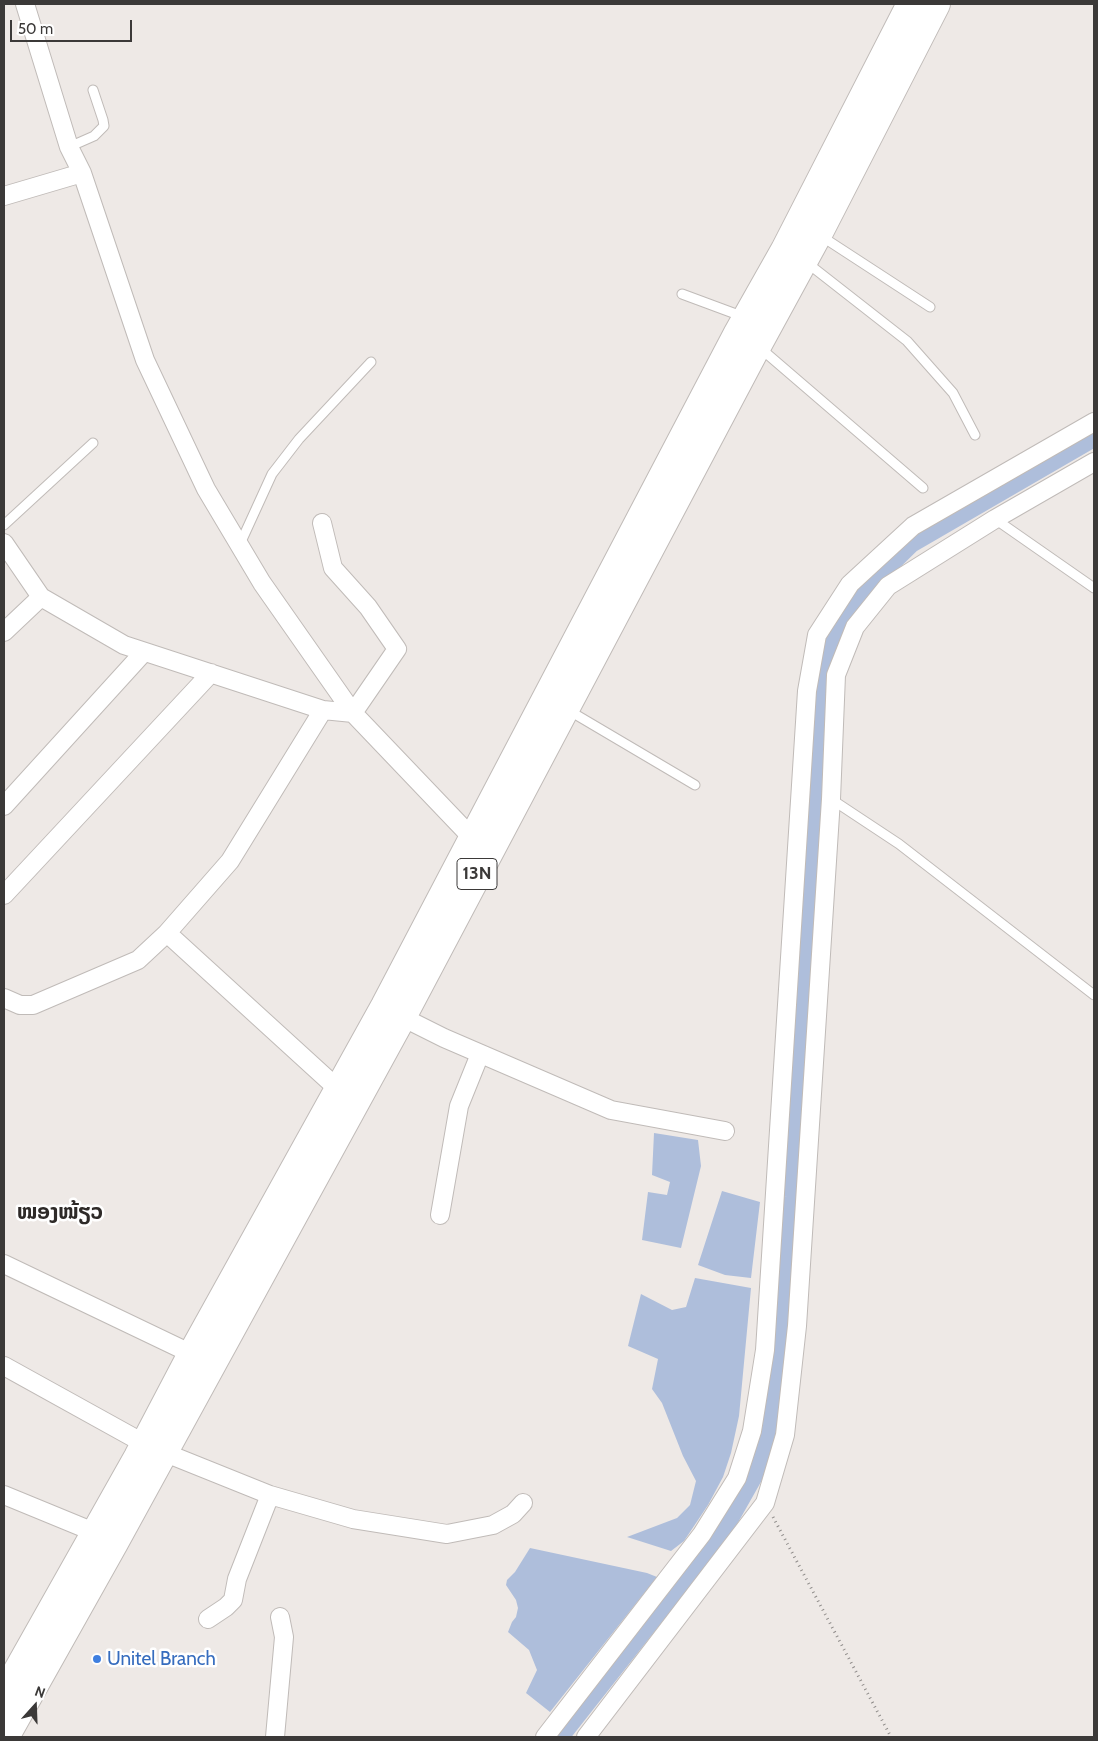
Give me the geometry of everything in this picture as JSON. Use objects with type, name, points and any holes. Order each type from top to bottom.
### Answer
[{"type":"highway","name":"13N","points":[[6,1732],[154,1448],[402,1017],[480,845],[747,318],[912,4]]},
{"type":"highway","name":"13N","points":[[4,1695],[94,1532],[154,1448],[192,1354],[385,1006],[480,845],[566,709],[818,234],[936,4]]},
{"type":"street","points":[[25,4],[69,147],[82,174],[145,360],[206,488],[262,583],[353,712],[480,845]]},
{"type":"street","points":[[4,196],[82,174]]},
{"type":"street","points":[[545,1737],[702,1534],[736,1478],[752,1431],[765,1350],[807,691],[817,635],[850,584],[913,526],[1094,422]]},
{"type":"street","points":[[586,1737],[765,1504],[785,1435],[797,1326],[831,798],[836,675],[854,627],[888,586],[995,519],[1094,462]]},
{"type":"street","points":[[322,523],[333,568],[368,607],[397,649],[353,712]]},
{"type":"street","points":[[4,543],[41,597],[124,645],[323,710],[353,712]]},
{"type":"street","points":[[4,632],[41,597]]},
{"type":"street","points":[[4,806],[144,652]]},
{"type":"street","points":[[4,895],[211,673]]},
{"type":"street","points":[[4,998],[20,1005],[33,1005],[138,960],[167,933],[230,861],[323,710]]},
{"type":"street","points":[[167,933],[338,1089]]},
{"type":"street","points":[[402,1017],[480,1054],[611,1110],[725,1131]]},
{"type":"street","points":[[440,1215],[459,1106],[480,1054]]},
{"type":"street","points":[[4,1264],[192,1354]]},
{"type":"street","points":[[4,1366],[154,1448],[270,1495],[353,1519],[447,1534],[493,1525],[514,1514],[523,1503]]},
{"type":"street","points":[[4,1495],[94,1532]]},
{"type":"street","points":[[208,1619],[233,1600],[237,1579],[270,1495]]},
{"type":"street","points":[[275,1737],[284,1637],[280,1617]]},
{"type":"lane","points":[[69,147],[94,136],[104,126],[104,120],[92,90]]},
{"type":"lane","points":[[818,234],[930,307]]},
{"type":"lane","points":[[804,260],[907,341],[952,393],[975,435]]},
{"type":"lane","points":[[682,294],[747,318]]},
{"type":"lane","points":[[757,346],[923,488]]},
{"type":"lane","points":[[239,545],[272,474],[299,439],[371,362]]},
{"type":"lane","points":[[4,525],[93,443]]},
{"type":"lane","points":[[995,519],[1094,588]]},
{"type":"lane","points":[[566,709],[695,785]]},
{"type":"lane","points":[[831,798],[899,844],[1094,995]]},
{"type":"path","points":[[765,1504],[892,1737]]},
{"type":"water","points":[[654,1133],[698,1140],[701,1166],[681,1248],[642,1240],[648,1192],[667,1195],[670,1182],[652,1175]]},
{"type":"water","points":[[722,1191],[760,1202],[751,1278],[725,1275],[698,1265]]},
{"type":"water","points":[[695,1278],[751,1288],[739,1416],[731,1453],[723,1477],[708,1505],[684,1541],[671,1551],[627,1537],[677,1518],[690,1505],[696,1481],[683,1456],[662,1403],[652,1389],[658,1359],[628,1346],[641,1294],[672,1310],[686,1307]]},
{"type":"water","points":[[530,1548],[647,1573],[657,1577],[550,1712],[526,1693],[537,1670],[529,1650],[508,1632],[516,1617],[518,1608],[516,1600],[506,1585],[507,1580],[515,1572]]},
{"type":"waterway","points":[[560,1737],[724,1529],[759,1467],[773,1402],[792,1197],[818,707],[833,640],[865,589],[911,544],[1094,438]]},
{"type":"place","name":"Unitel Branch","points":[[97,1659]]},
{"type":"district","name":"ໜອງໜ້ຽວ","points":[[60,1213]]}]
